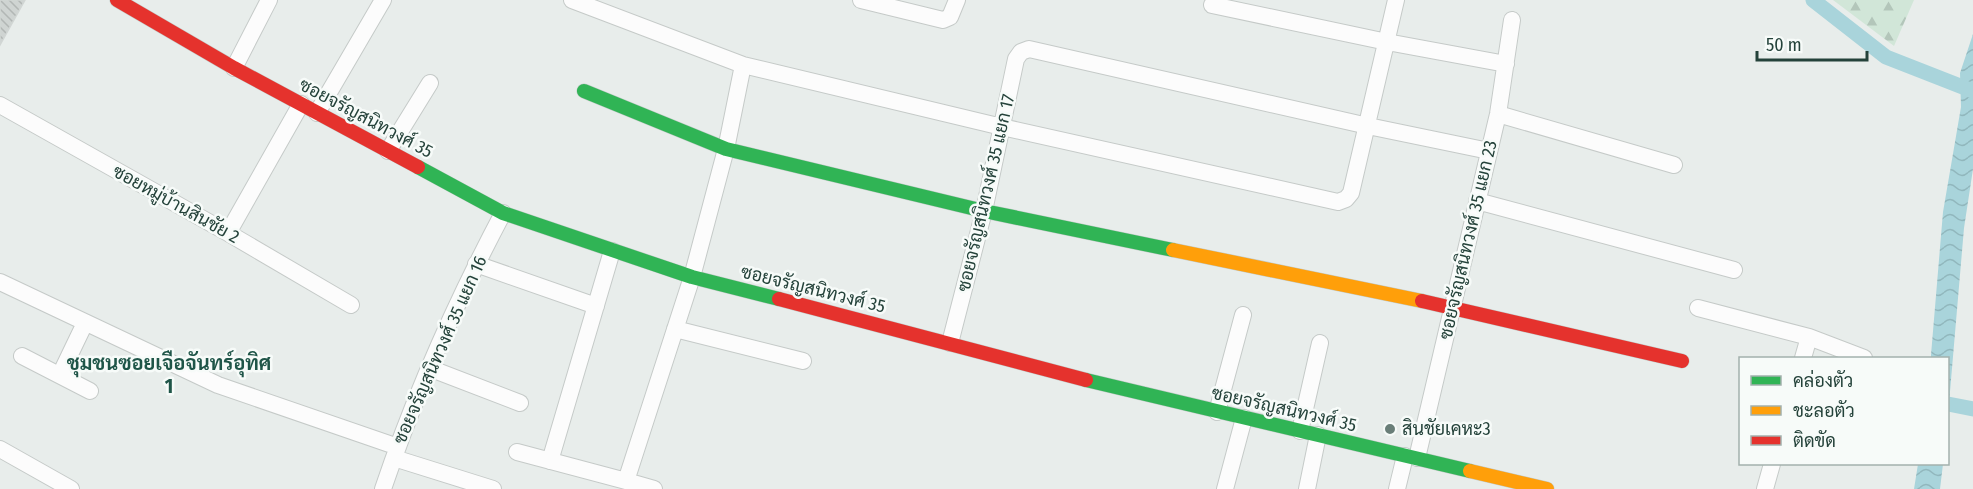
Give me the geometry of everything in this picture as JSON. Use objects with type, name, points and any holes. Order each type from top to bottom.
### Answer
[{"type":"street","name":"ซอยจรัญสนิทวงศ์ 35","points":[[117,0],[234,68],[503,213],[612,251],[692,277],[950,343],[1106,386],[1547,489]]},
{"type":"street","points":[[234,68],[269,0]]},
{"type":"street","points":[[317,113],[383,0]]},
{"type":"street","points":[[572,0],[743,66],[1338,202],[1347,199],[1351,193],[1396,0]]},
{"type":"street","points":[[861,0],[944,20],[950,17],[957,0]]},
{"type":"street","points":[[1212,5],[1386,42],[1506,64]]},
{"type":"street","name":"ซอยจรัญสนิทวงศ์ 35 แยก 23","points":[[1397,489],[1411,457],[1453,307],[1498,114],[1512,21]]},
{"type":"street","name":"ซอยจรัญสนิทวงศ์ 35 แยก 17","points":[[950,343],[984,211],[1016,59],[1021,52],[1029,49],[1368,126]]},
{"type":"street","points":[[626,481],[692,277],[726,149],[743,66]]},
{"type":"street","points":[[388,151],[430,83]]},
{"type":"street","points":[[584,92],[726,149],[984,211],[1453,307],[1682,361]]},
{"type":"street","points":[[228,233],[301,104]]},
{"type":"street","name":"ซอยหมู่บ้านสินชัย 2","points":[[0,105],[351,305]]},
{"type":"street","points":[[1498,114],[1674,165]]},
{"type":"street","points":[[1368,126],[1489,151]]},
{"type":"street","points":[[1477,201],[1734,270]]},
{"type":"street","name":"ซอยจรัญสนิทวงศ์ 35 แยก 16","points":[[383,489],[429,368],[476,264],[503,213]]},
{"type":"street","points":[[550,461],[612,251]]},
{"type":"street","points":[[476,264],[596,306]]},
{"type":"street","points":[[0,282],[218,385],[494,489]]},
{"type":"street","points":[[1698,308],[1809,337],[1861,357]]},
{"type":"street","points":[[1217,412],[1243,315]]},
{"type":"street","points":[[60,375],[85,322]]},
{"type":"street","points":[[675,329],[803,361]]},
{"type":"street","points":[[1803,357],[1809,337]]},
{"type":"street","points":[[1300,430],[1320,343]]},
{"type":"street","points":[[22,356],[90,391]]},
{"type":"street","points":[[429,368],[520,403]]},
{"type":"street","points":[[1225,489],[1244,418]]},
{"type":"street","points":[[1307,489],[1318,435]]},
{"type":"street","points":[[0,449],[71,489]]},
{"type":"street","points":[[517,452],[654,489]]},
{"type":"street","points":[[1765,489],[1772,465]]},
{"type":"green space","points":[[1833,0],[1914,0],[1894,46]]},
{"type":"water","points":[[1973,34],[1973,169],[1964,228],[1949,403],[1949,357],[1931,357],[1931,355],[1943,212],[1961,107],[1960,73]]},
{"type":"water","points":[[1918,465],[1943,465],[1940,489],[1914,489]]},
{"type":"building","points":[[0,0],[25,0],[0,45]]},
{"type":"waterway","points":[[1813,0],[1886,57],[1973,91]]},
{"type":"waterway","points":[[1949,404],[1973,409]]},
{"type":"traffic: fast","points":[[584,91],[726,149],[984,211],[1173,250]]},
{"type":"traffic: fast","points":[[418,167],[503,213],[692,277],[779,299]]},
{"type":"traffic: fast","points":[[1086,380],[1470,471]]},
{"type":"traffic: slow","points":[[1173,250],[1422,301]]},
{"type":"traffic: slow","points":[[1470,471],[1547,489]]},
{"type":"traffic: jam","points":[[117,0],[234,68],[418,167]]},
{"type":"traffic: jam","points":[[779,299],[1086,380]]},
{"type":"traffic: jam","points":[[1422,301],[1682,361]]},
{"type":"place","name":"สินชัยเคหะ3","points":[[1390,429]]},
{"type":"district","name":"ชุมชนซอยเจือจันทร์อุทิศ 1","points":[[169,374]]}]
